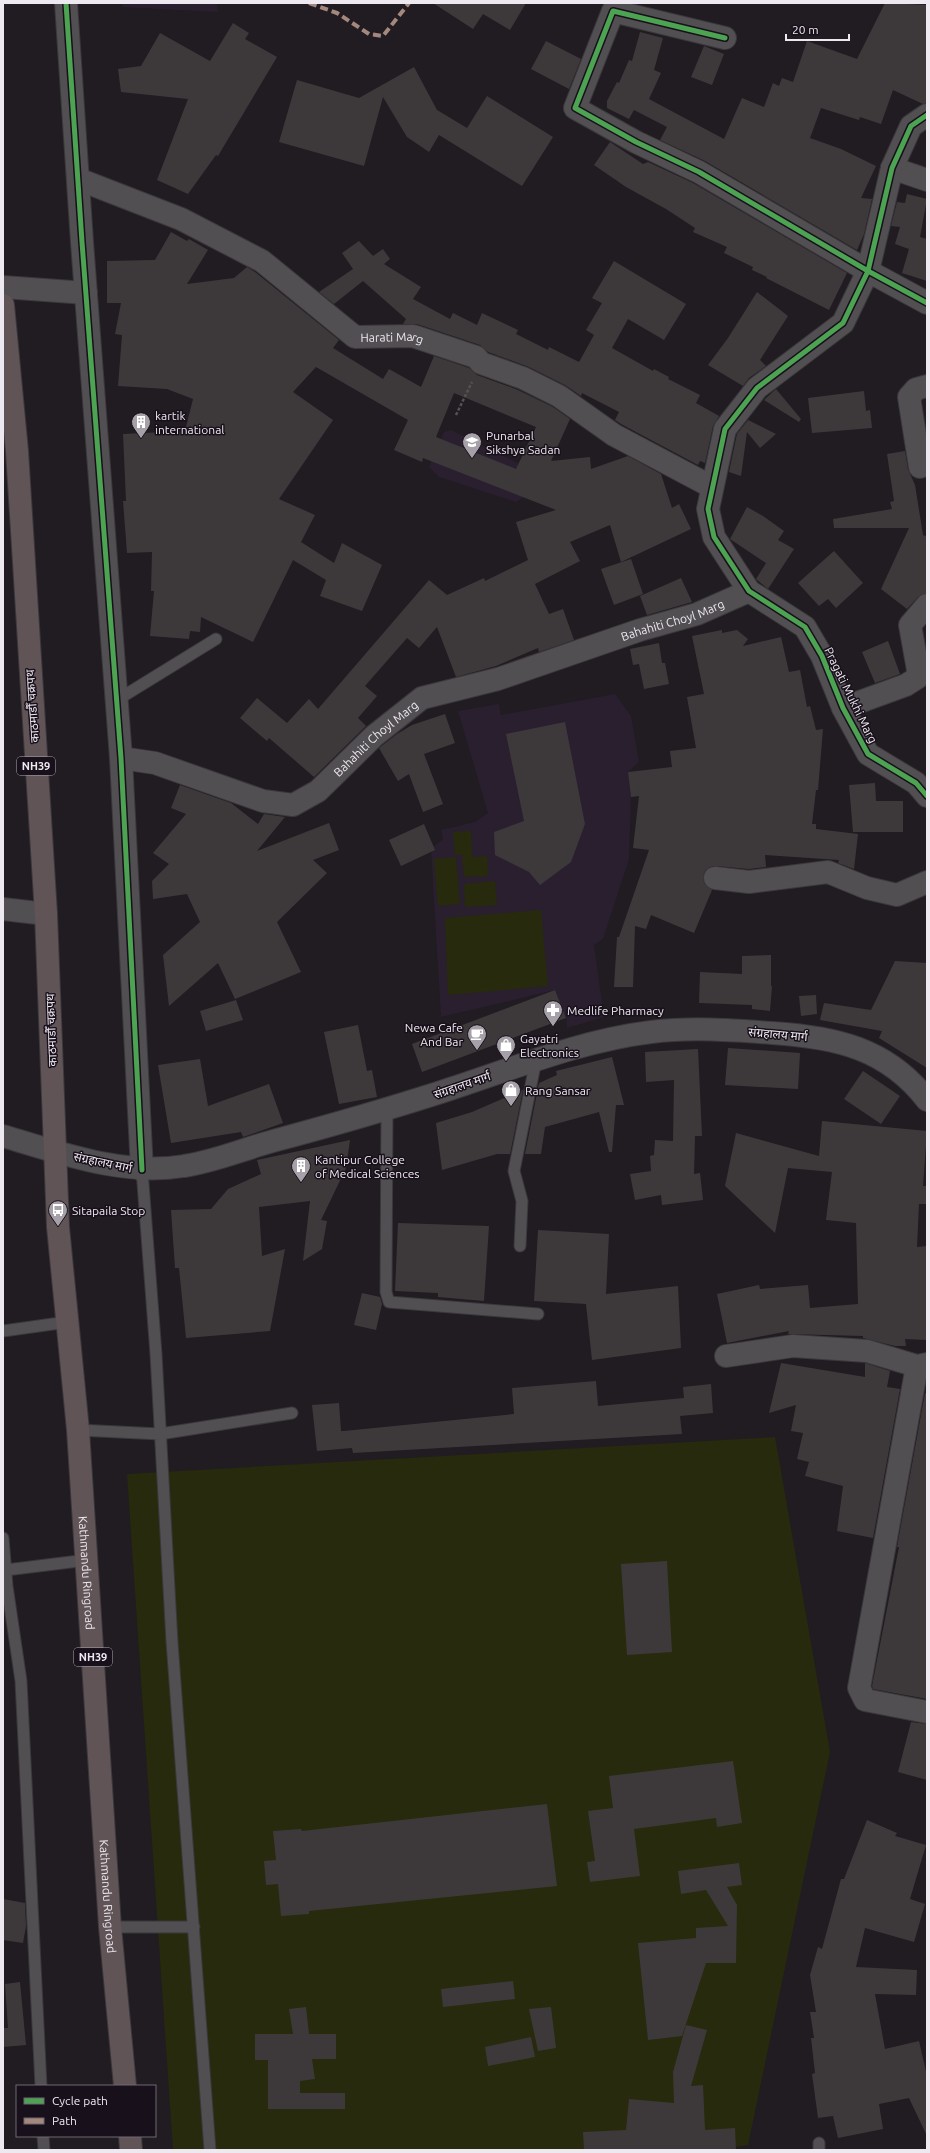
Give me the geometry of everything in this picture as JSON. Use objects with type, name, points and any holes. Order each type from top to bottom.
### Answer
[{"type":"highway","name":"काठमाडाैँ चक्रपथ","points":[[3,305],[17,451],[33,731],[46,914],[58,1227]]},
{"type":"highway","name":"Kathmandu Ringroad","points":[[58,1227],[78,1430],[110,1927],[125,2085]]},
{"type":"highway","points":[[130,2137],[131,2150]]},
{"type":"street","points":[[66,3],[121,758],[142,1170]]},
{"type":"street","points":[[725,38],[613,11],[575,108],[636,142],[698,172],[868,271],[927,303]]},
{"type":"street","name":"Pragati Mukhi Marg","points":[[927,115],[910,126],[892,168],[868,271],[843,323],[757,388],[725,429],[708,509],[714,537],[749,591],[805,627],[822,656],[843,708],[868,754],[916,783],[927,796]]},
{"type":"street","points":[[892,168],[927,180]]},
{"type":"street","name":"Harati Marg","points":[[78,179],[181,219],[262,262],[356,337],[413,336],[476,357],[481,363],[522,378],[559,396],[614,435],[712,487]]},
{"type":"street","points":[[3,287],[86,293]]},
{"type":"street","points":[[920,467],[909,397],[916,389],[927,386]]},
{"type":"street","name":"Bahahiti Choyl Marg","points":[[121,758],[155,763],[263,801],[293,805],[318,791],[374,736],[422,698],[498,679],[640,630],[697,614],[749,591]]},
{"type":"street","points":[[843,708],[906,685],[917,678],[918,670],[910,625],[927,604]]},
{"type":"street","points":[[715,878],[749,882],[828,872],[867,888],[897,895],[927,882]]},
{"type":"street","points":[[3,910],[46,914]]},
{"type":"street","name":"संग्रहालय मार्ग","points":[[3,1136],[91,1160],[142,1170],[185,1166],[387,1109],[536,1060],[612,1039],[650,1032],[688,1029],[794,1035],[829,1040],[862,1049],[898,1069],[925,1093]]},
{"type":"street","points":[[726,1356],[793,1346],[867,1351],[922,1365],[859,1688],[865,1700],[927,1712]]},
{"type":"lane","points":[[117,700],[216,639]]},
{"type":"lane","points":[[520,1246],[522,1201],[514,1172],[536,1060]]},
{"type":"lane","points":[[387,1109],[386,1292],[389,1302],[538,1314]]},
{"type":"lane","points":[[142,1170],[160,1434],[172,1642],[210,2150]]},
{"type":"lane","points":[[3,1331],[67,1322]]},
{"type":"lane","points":[[78,1430],[160,1434],[292,1413]]},
{"type":"lane","points":[[3,1538],[6,1570],[5,1586],[21,1681],[41,2085]]},
{"type":"lane","points":[[6,1570],[87,1560]]},
{"type":"lane","points":[[110,1927],[194,1927]]},
{"type":"lane","points":[[43,2137],[44,2150]]},
{"type":"path","points":[[456,415],[481,363]]},
{"type":"shaded area","points":[[122,3],[217,3],[218,12],[123,7]]},
{"type":"shaded area","name":"Punarbal Sikshya Sadan","points":[[451,430],[538,473],[524,497],[516,502],[439,477],[429,467],[444,432]]},
{"type":"shaded area","points":[[615,694],[631,716],[639,762],[628,772],[631,797],[629,859],[603,939],[594,945],[604,1017],[567,1028],[566,1018],[555,990],[441,1017],[431,849],[443,839],[441,830],[475,822],[488,813],[458,711],[499,704],[501,715]]},
{"type":"green space","points":[[471,831],[472,857],[487,856],[488,876],[464,877],[462,854],[455,855],[453,832]]},
{"type":"green space","points":[[456,857],[460,904],[438,906],[434,859]]},
{"type":"green space","points":[[495,881],[497,905],[465,907],[464,884]]},
{"type":"green space","points":[[541,910],[548,986],[448,995],[445,918]]},
{"type":"green space","points":[[775,1437],[830,1752],[748,2145],[713,2150],[173,2150],[127,1474]]},
{"type":"building","points":[[433,3],[526,3],[510,30],[483,14],[473,29]]},
{"type":"building","points":[[885,3],[927,5],[927,103],[923,104],[893,90],[881,124],[860,117],[859,120],[821,108],[810,138],[841,149],[876,166],[861,198],[872,199],[864,234],[857,250],[705,161],[660,140],[667,127],[634,110],[629,119],[607,108],[607,101],[617,82],[619,83],[629,60],[632,61],[640,32],[663,38],[654,70],[661,73],[649,99],[724,139],[742,98],[764,107],[773,83],[779,86],[782,78],[793,82],[807,41],[857,59]]},
{"type":"building","points":[[233,23],[249,33],[245,39],[277,57],[218,156],[216,155],[188,194],[157,180],[188,99],[121,92],[118,69],[141,66],[160,33],[210,61]]},
{"type":"building","points":[[546,41],[581,59],[569,89],[531,69]]},
{"type":"building","points":[[704,46],[724,54],[712,85],[691,77]]},
{"type":"building","points":[[414,67],[437,110],[467,128],[487,96],[553,137],[522,186],[439,135],[429,152],[407,137],[383,97],[364,166],[279,142],[297,80],[359,98]]},
{"type":"building","points":[[610,142],[643,164],[648,162],[693,183],[847,273],[829,310],[766,278],[767,277],[752,270],[753,267],[724,253],[727,247],[693,232],[695,228],[666,209],[626,187],[594,165]]},
{"type":"building","points":[[907,194],[927,199],[920,237],[927,239],[927,281],[902,273],[909,249],[895,244],[900,227],[891,226],[897,202],[905,203]]},
{"type":"building","points":[[171,232],[187,241],[189,239],[208,250],[187,284],[234,278],[247,267],[339,340],[333,348],[383,379],[389,369],[421,387],[434,356],[469,368],[477,375],[518,390],[553,407],[570,419],[551,461],[590,457],[591,469],[628,456],[661,474],[672,508],[679,504],[691,529],[621,562],[610,525],[570,542],[580,561],[535,584],[549,614],[563,609],[574,640],[539,652],[538,648],[496,666],[456,677],[437,627],[419,648],[407,638],[365,686],[377,696],[358,718],[366,726],[314,777],[269,738],[267,741],[240,718],[257,698],[287,723],[309,699],[318,709],[429,580],[447,595],[484,578],[485,581],[528,560],[516,522],[556,510],[423,458],[422,462],[394,450],[408,420],[316,367],[293,392],[333,420],[279,499],[315,515],[301,542],[334,563],[342,543],[382,565],[362,611],[320,596],[326,580],[293,560],[253,642],[201,617],[200,632],[190,631],[189,639],[150,636],[154,591],[151,591],[152,552],[127,553],[123,501],[126,501],[123,434],[185,431],[193,399],[167,389],[118,386],[122,335],[115,334],[121,303],[107,303],[107,261],[155,260]],"holes":[[[454,393],[536,427],[516,469],[436,437]]]},
{"type":"building","points":[[359,241],[373,256],[383,249],[390,259],[384,264],[421,287],[413,299],[450,319],[453,313],[477,325],[482,313],[518,330],[516,334],[548,350],[549,347],[579,362],[594,335],[586,330],[602,303],[592,298],[614,261],[686,304],[664,340],[628,319],[612,348],[653,371],[654,369],[669,377],[668,379],[700,395],[696,403],[719,416],[713,426],[705,463],[700,461],[698,465],[621,424],[615,420],[619,412],[582,393],[581,396],[565,385],[529,367],[488,352],[480,345],[417,324],[403,324],[406,319],[363,281],[334,304],[319,292],[353,269],[342,253]]},
{"type":"building","points":[[757,292],[788,316],[760,360],[766,366],[749,378],[743,386],[708,365],[728,338]]},
{"type":"building","points":[[776,389],[801,419],[799,422],[764,400]]},
{"type":"building","points":[[864,391],[866,411],[870,410],[872,428],[812,433],[808,398]]},
{"type":"building","points":[[748,420],[776,434],[760,448],[747,432],[741,476],[729,472],[737,434]]},
{"type":"building","points":[[905,451],[908,469],[915,485],[923,535],[927,537],[927,593],[918,597],[907,609],[881,589],[909,528],[834,528],[833,519],[892,509],[890,502],[894,501],[887,454]]},
{"type":"building","points":[[747,507],[784,531],[778,540],[794,549],[768,589],[756,579],[766,563],[730,539]]},
{"type":"building","points":[[834,551],[863,583],[836,608],[828,599],[819,606],[798,583]]},
{"type":"building","points":[[631,559],[643,594],[614,605],[601,569]]},
{"type":"building","points":[[681,578],[692,602],[647,615],[640,596]]},
{"type":"building","points":[[722,630],[722,633],[737,630],[748,639],[743,646],[781,637],[789,672],[800,670],[807,707],[810,706],[816,730],[823,729],[818,790],[816,790],[812,824],[816,824],[816,829],[858,834],[854,869],[838,863],[839,860],[765,855],[766,867],[749,869],[716,866],[710,867],[705,871],[703,877],[704,883],[712,890],[694,933],[651,915],[646,929],[635,926],[633,987],[614,987],[617,937],[619,937],[649,850],[633,848],[639,796],[631,797],[628,772],[672,767],[670,751],[696,748],[687,697],[704,694],[692,636]]},
{"type":"building","points":[[888,641],[900,674],[875,683],[862,652]]},
{"type":"building","points":[[659,643],[662,663],[665,663],[669,684],[644,689],[639,664],[633,665],[630,649]]},
{"type":"building","points":[[445,714],[455,743],[424,754],[443,804],[423,812],[409,774],[398,781],[379,748],[412,725]]},
{"type":"building","points":[[565,722],[585,824],[571,862],[540,885],[529,872],[495,855],[494,832],[524,821],[506,734]]},
{"type":"building","points":[[875,783],[876,801],[903,801],[903,832],[853,832],[849,785]]},
{"type":"building","points":[[180,785],[231,803],[258,824],[264,814],[285,817],[257,851],[329,823],[339,850],[313,860],[327,873],[277,922],[301,972],[235,999],[218,963],[169,1006],[163,955],[200,922],[187,894],[153,899],[152,881],[169,864],[153,853],[186,814],[171,808]]},
{"type":"building","points":[[424,824],[435,850],[401,866],[389,840]]},
{"type":"building","points":[[771,955],[772,986],[770,1011],[752,1009],[752,1005],[699,1003],[700,972],[742,974],[742,956]]},
{"type":"building","points":[[895,961],[927,963],[927,1068],[879,1038],[882,1031],[820,1020],[824,1003],[871,1010]]},
{"type":"building","points":[[555,990],[566,1018],[422,1072],[412,1044]]},
{"type":"building","points":[[816,995],[817,1014],[801,1016],[799,996]]},
{"type":"building","points":[[236,1000],[243,1020],[206,1031],[200,1011]]},
{"type":"building","points":[[358,1025],[367,1071],[372,1070],[377,1097],[339,1104],[324,1032]]},
{"type":"building","points":[[728,1048],[800,1053],[798,1089],[725,1085]]},
{"type":"building","points":[[698,1049],[702,1136],[695,1136],[694,1174],[700,1173],[703,1200],[662,1205],[661,1195],[635,1200],[630,1174],[651,1171],[650,1156],[654,1155],[655,1140],[673,1141],[674,1080],[646,1082],[645,1052]]},
{"type":"building","points":[[612,1057],[624,1105],[616,1105],[612,1152],[609,1152],[599,1112],[545,1127],[541,1154],[525,1154],[539,1083],[557,1075],[556,1071]]},
{"type":"building","points":[[200,1059],[208,1106],[269,1084],[283,1123],[243,1137],[241,1132],[171,1143],[158,1065]]},
{"type":"building","points":[[863,1071],[900,1096],[881,1124],[844,1099]]},
{"type":"building","points":[[523,1090],[510,1154],[497,1154],[442,1170],[436,1123],[472,1112]]},
{"type":"building","points":[[822,1121],[927,1131],[923,1186],[927,1186],[927,1204],[919,1204],[917,1247],[927,1246],[927,1340],[905,1339],[906,1346],[895,1346],[863,1338],[863,1336],[788,1334],[789,1331],[727,1343],[717,1294],[759,1285],[760,1289],[808,1285],[810,1308],[858,1304],[856,1223],[826,1220],[832,1172],[788,1168],[775,1233],[725,1186],[736,1133],[819,1156]]},
{"type":"building","points":[[350,1140],[346,1168],[321,1220],[327,1221],[322,1249],[303,1261],[310,1201],[259,1207],[262,1256],[285,1249],[270,1331],[186,1338],[179,1268],[175,1268],[171,1210],[211,1209],[228,1189],[261,1174],[257,1160]]},
{"type":"building","points":[[398,1223],[489,1226],[484,1301],[438,1297],[438,1293],[395,1291]]},
{"type":"building","points":[[538,1230],[609,1234],[606,1294],[678,1286],[681,1348],[592,1360],[586,1304],[534,1301]]},
{"type":"building","points":[[362,1293],[380,1297],[382,1304],[376,1330],[354,1325]]},
{"type":"building","points":[[781,1363],[865,1377],[865,1363],[890,1371],[887,1387],[900,1389],[873,1538],[837,1531],[843,1486],[805,1476],[809,1462],[797,1459],[803,1433],[791,1431],[796,1405],[769,1413]]},
{"type":"building","points":[[596,1381],[598,1406],[684,1398],[683,1387],[711,1384],[713,1413],[680,1416],[682,1434],[353,1453],[352,1448],[317,1451],[312,1405],[339,1403],[341,1431],[344,1431],[514,1414],[512,1388]]},
{"type":"building","points":[[925,1393],[927,1394],[927,1699],[873,1689],[872,1686],[899,1547],[897,1547]]},
{"type":"building","points":[[667,1561],[672,1652],[627,1655],[621,1564]]},
{"type":"building","points":[[911,1722],[927,1724],[927,1780],[898,1772]]},
{"type":"building","points":[[733,1761],[742,1823],[717,1827],[716,1818],[634,1829],[640,1876],[590,1882],[587,1862],[595,1861],[588,1811],[613,1808],[609,1776]]},
{"type":"building","points":[[547,1804],[557,1886],[309,1911],[309,1914],[281,1916],[278,1884],[266,1885],[264,1861],[276,1860],[273,1831],[301,1829],[302,1831]]},
{"type":"building","points":[[867,1820],[897,1833],[895,1836],[926,1845],[910,1899],[925,1904],[914,1942],[865,1928],[856,1967],[917,1970],[916,1995],[875,1994],[885,2049],[919,2041],[927,2076],[927,2136],[909,2098],[879,2104],[883,2129],[838,2138],[833,2116],[818,2118],[812,2074],[815,2073],[811,2038],[814,2038],[810,2012],[816,2012],[810,1975],[818,1947],[822,1949],[841,1879],[844,1879]]},
{"type":"building","points":[[739,1863],[742,1885],[727,1887],[737,1905],[736,1963],[706,1963],[682,2036],[648,2040],[638,1943],[696,1938],[696,1928],[728,1926],[706,1890],[681,1894],[678,1871]]},
{"type":"building","points":[[3,1899],[25,1903],[26,1926],[23,1943],[3,1940]]},
{"type":"building","points":[[513,1981],[515,1999],[443,2007],[441,1989]]},
{"type":"building","points":[[20,1982],[26,2045],[3,2047],[3,2028],[8,2028],[5,1984]]},
{"type":"building","points":[[306,2007],[309,2034],[336,2034],[336,2059],[312,2059],[315,2079],[300,2081],[300,2093],[345,2093],[345,2109],[268,2109],[268,2060],[255,2060],[255,2034],[293,2034],[289,2009]]},
{"type":"building","points":[[551,2007],[556,2048],[538,2051],[529,2009]]},
{"type":"building","points":[[686,2025],[707,2030],[691,2086],[703,2085],[705,2130],[735,2128],[736,2150],[584,2150],[583,2132],[626,2130],[629,2099],[674,2103],[673,2072]]},
{"type":"building","points":[[531,2037],[535,2057],[488,2066],[485,2047]]},
{"type":"marked path","points":[[309,3],[337,13],[369,34],[383,36],[409,3]]},
{"type":"cycle path","points":[[66,3],[82,242],[121,758],[142,1170]]},
{"type":"cycle path","points":[[725,38],[613,11],[575,108],[636,142],[699,172],[868,271],[927,303]]},
{"type":"cycle path","points":[[927,115],[911,126],[892,168],[868,271],[843,323],[757,388],[725,429],[708,509],[714,537],[749,591],[805,627],[822,656],[843,708],[868,754],[916,783],[927,796]]},
{"type":"place","name":"kartik international","points":[[141,439]]},
{"type":"place","name":"Punarbal Sikshya Sadan","points":[[472,459]]},
{"type":"place","name":"Medlife Pharmacy","points":[[553,1027]]},
{"type":"place","name":"Newa Cafe And Bar","points":[[477,1051]]},
{"type":"place","name":"Gayatri Electronics","points":[[506,1062]]},
{"type":"place","name":"Rang Sansar","points":[[511,1107]]},
{"type":"place","name":"Kantipur College of Medical Sciences","points":[[301,1183]]},
{"type":"place","name":"Sitapaila Stop","points":[[58,1227]]}]
